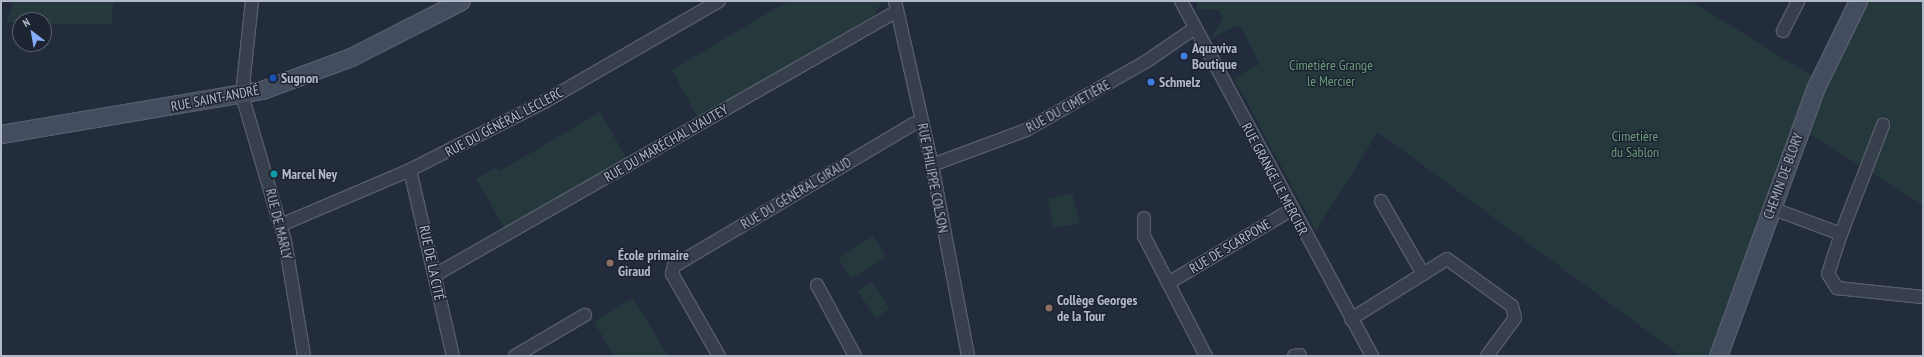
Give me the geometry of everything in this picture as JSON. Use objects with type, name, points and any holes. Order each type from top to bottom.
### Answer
[{"type":"street","points":[[242,95],[252,1]]},
{"type":"street","name":"RUE SAINT-ANDRÉ","points":[[1,134],[242,95],[319,71],[461,1]]},
{"type":"street","name":"RUE DU GÉNÉRAL LECLERC","points":[[281,225],[410,170],[544,102],[719,1]]},
{"type":"street","name":"RUE GRANGE LE MERCIER","points":[[1181,1],[1291,210],[1372,356]]},
{"type":"street","points":[[1783,32],[1798,1]]},
{"type":"street","name":"CHEMIN DE BLORY","points":[[1718,356],[1816,87],[1858,1]]},
{"type":"street","name":"RUE PHILIPPE COLSON","points":[[896,6],[932,165],[968,356]]},
{"type":"street","name":"RUE DU MARÉCHAL LYAUTEY","points":[[435,275],[896,6]]},
{"type":"street","name":"RUE DU CIMETIÈRE","points":[[932,165],[1026,130],[1147,61],[1195,28]]},
{"type":"street","name":"RUE DE MARLY","points":[[242,95],[281,225],[304,356]]},
{"type":"street","name":"RUE DU GÉNÉRAL GIRAUD","points":[[717,355],[672,269],[913,124],[922,122]]},
{"type":"street","points":[[1883,125],[1841,234],[1828,274],[1832,284],[1841,289],[1923,297]]},
{"type":"street","name":"RUE DE LA CITÉ","points":[[410,170],[453,356]]},
{"type":"street","points":[[1381,201],[1423,274]]},
{"type":"street","points":[[1772,208],[1841,234]]},
{"type":"street","name":"RUE DE SCARPONE","points":[[1170,282],[1291,210]]},
{"type":"street","points":[[1144,218],[1144,236],[1170,282],[1206,356]]},
{"type":"street","points":[[1351,319],[1447,259],[1512,306],[1515,318],[1486,356]]},
{"type":"street","points":[[817,285],[855,356]]},
{"type":"street","points":[[515,356],[585,315]]},
{"type":"green space","points":[[14,1],[113,1],[112,24],[52,24],[52,12],[12,12],[12,23],[6,23]]},
{"type":"green space","points":[[788,1],[882,1],[874,15],[698,118],[672,70]]},
{"type":"green space","name":"Cimetière du Sablon","points":[[1198,1],[1691,1],[1812,76],[1708,356],[1681,356],[1378,132],[1316,231],[1234,78],[1260,64],[1242,29],[1237,25],[1211,39],[1223,17],[1218,10],[1196,9]]},
{"type":"green space","points":[[1869,1],[1923,1],[1923,205],[1808,133],[1835,62]]},
{"type":"green space","points":[[600,112],[627,159],[506,230],[476,179],[497,167],[500,171]]},
{"type":"green space","points":[[1072,193],[1080,223],[1053,228],[1048,199]]},
{"type":"green space","points":[[873,236],[886,257],[851,279],[838,258]]},
{"type":"green space","points":[[872,282],[890,309],[876,318],[858,292]]},
{"type":"green space","points":[[633,298],[668,356],[614,356],[594,322]]},
{"type":"place","name":"Aquaviva Boutique","points":[[1184,56]]},
{"type":"place","name":"Sugnon","points":[[273,78]]},
{"type":"place","name":"Schmelz","points":[[1151,82]]},
{"type":"place","name":"Marcel Ney","points":[[274,174]]},
{"type":"place","name":"École primaire Giraud","points":[[610,263]]},
{"type":"place","name":"Collège Georges de la Tour","points":[[1049,308]]},
{"type":"park label","name":"Cimetière Grange le Mercier","points":[[1331,74]]}]
